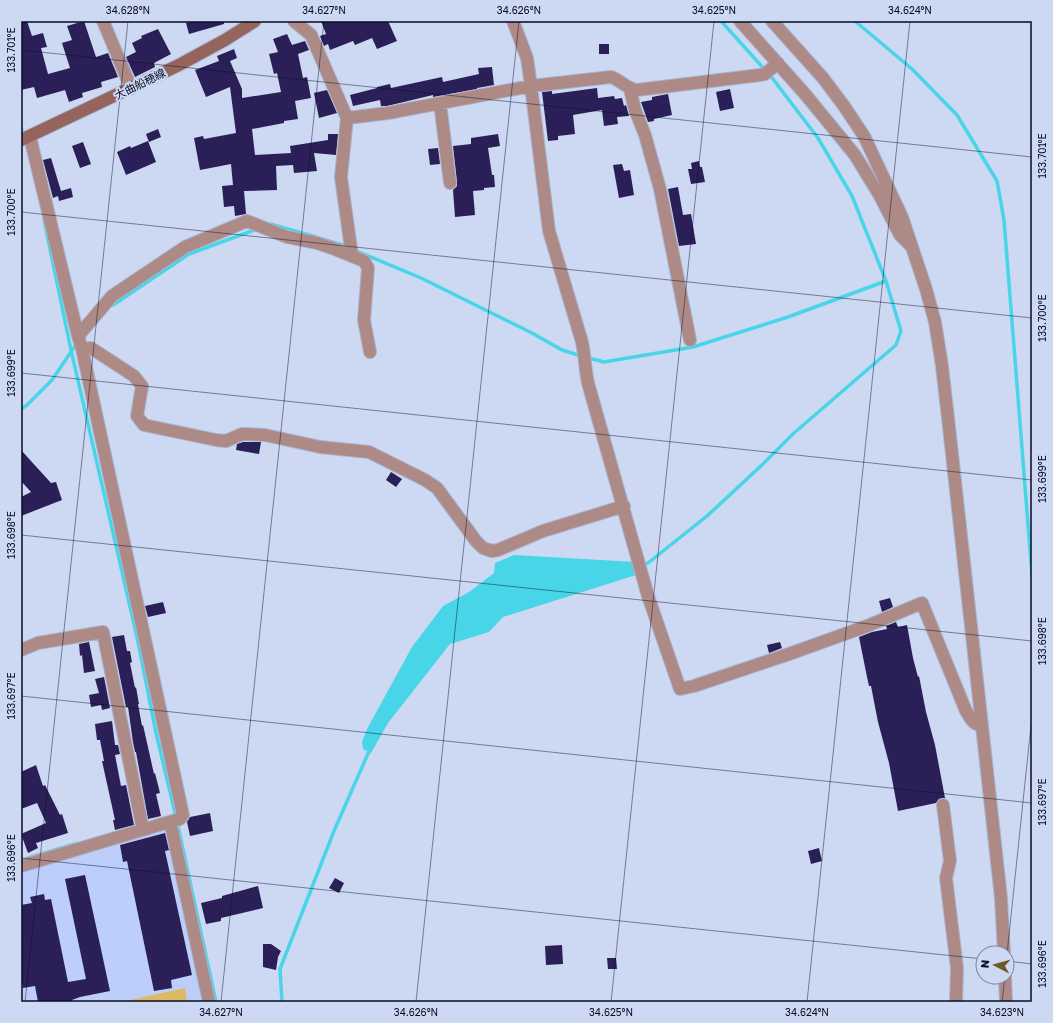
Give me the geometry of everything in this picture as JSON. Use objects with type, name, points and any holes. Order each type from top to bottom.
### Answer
[{"type":"main road","name":"大曲船穂線","points":[[25,139],[186,62],[255,21]]},
{"type":"street","points":[[102,21],[131,88]]},
{"type":"street","points":[[294,21],[311,35],[347,118],[342,176],[352,256]]},
{"type":"street","points":[[513,21],[527,58],[549,232],[582,342],[585,356],[584,364],[588,383],[624,506],[641,572],[680,689],[694,686],[789,654],[867,626],[922,603],[966,711],[972,722],[976,725],[982,725]]},
{"type":"street","points":[[740,21],[772,69],[855,155],[880,196],[900,235],[912,247]]},
{"type":"street","points":[[772,21],[823,78],[864,136],[902,217],[926,289],[935,322],[942,366],[982,725],[1001,898],[1004,945]]},
{"type":"street","points":[[347,118],[388,113],[531,86],[611,77],[618,79],[630,89],[637,90],[772,69]]},
{"type":"street","points":[[630,89],[635,110],[660,189],[690,340]]},
{"type":"street","points":[[440,103],[450,183]]},
{"type":"street","points":[[22,863],[142,826],[173,821],[183,815],[82,349],[25,139]]},
{"type":"street","points":[[78,336],[112,296],[185,247],[247,221],[287,237],[316,243],[364,261],[368,268],[364,320],[370,352]]},
{"type":"street","points":[[82,349],[91,348],[134,376],[142,386],[137,416],[144,424],[216,440],[226,441],[242,434],[265,435],[320,447],[369,452],[425,480],[437,488],[476,541],[483,548],[492,551],[502,549],[543,531],[624,506]]},
{"type":"street","points":[[21,650],[38,643],[103,632],[142,826]]},
{"type":"street","points":[[943,805],[950,861],[946,878],[957,968],[956,1002]]},
{"type":"street","points":[[173,821],[172,830],[209,1002]]},
{"type":"street","points":[[1005,985],[1006,1002]]},
{"type":"shaded area","points":[[514,555],[635,562],[636,575],[503,617],[489,632],[450,644],[388,723],[371,753],[363,749],[362,742],[367,729],[412,647],[443,606],[469,592],[494,573],[495,563]]},
{"type":"shaded area","points":[[164,828],[168,831],[205,1002],[22,1002],[21,872]]},
{"type":"shaded area","points":[[185,988],[187,1002],[121,1002]]},
{"type":"building","points":[[21,21],[27,21],[32,36],[43,33],[47,47],[41,48],[48,74],[70,68],[62,43],[72,40],[67,26],[84,21],[96,57],[108,53],[118,77],[101,82],[102,87],[82,93],[83,97],[69,102],[65,90],[37,98],[34,87],[21,90]]},
{"type":"building","points":[[193,21],[224,21],[224,24],[189,34],[186,23]]},
{"type":"building","points":[[321,21],[388,21],[397,41],[377,49],[372,38],[355,45],[353,41],[330,50],[328,44],[324,46],[320,36],[326,34]]},
{"type":"building","points":[[158,29],[171,54],[154,63],[155,67],[135,77],[126,57],[136,52],[132,43],[142,38],[141,36]]},
{"type":"building","points":[[287,34],[292,45],[305,41],[309,50],[298,54],[303,78],[307,77],[311,98],[295,101],[298,119],[252,129],[255,155],[291,153],[290,146],[328,140],[328,134],[338,134],[336,155],[314,153],[317,171],[294,173],[293,165],[276,166],[277,190],[244,191],[246,214],[235,216],[234,206],[224,207],[222,186],[233,185],[231,164],[200,170],[194,138],[203,136],[204,139],[236,133],[230,87],[206,97],[195,70],[219,61],[217,56],[234,49],[237,58],[230,61],[242,89],[242,98],[281,92],[277,73],[274,74],[269,54],[278,52],[273,39]]},
{"type":"building","points":[[599,44],[609,44],[609,54],[599,54]]},
{"type":"building","points":[[492,67],[494,85],[477,89],[433,97],[433,95],[387,106],[381,106],[380,100],[353,106],[350,95],[390,84],[391,88],[442,77],[443,82],[479,74],[478,68]]},
{"type":"building","points":[[597,88],[598,98],[614,96],[615,99],[622,98],[629,116],[617,117],[618,124],[604,126],[602,110],[573,115],[575,134],[558,136],[558,140],[548,141],[542,92],[552,91],[552,94]]},
{"type":"building","points":[[730,89],[734,108],[720,111],[716,92]]},
{"type":"building","points":[[327,90],[337,113],[319,118],[314,93]]},
{"type":"building","points":[[668,94],[672,115],[648,122],[641,102],[652,100],[652,97]]},
{"type":"building","points":[[158,129],[161,137],[149,142],[146,134]]},
{"type":"building","points":[[498,134],[500,146],[488,148],[495,187],[473,191],[475,215],[455,217],[453,190],[457,186],[457,182],[453,146],[471,144],[471,138]]},
{"type":"building","points":[[148,141],[156,162],[126,175],[117,152],[130,146],[131,148]]},
{"type":"building","points":[[83,142],[91,164],[80,168],[72,146]]},
{"type":"building","points":[[438,148],[440,164],[430,165],[428,149]]},
{"type":"building","points":[[51,158],[61,191],[71,188],[73,197],[59,201],[58,196],[53,198],[43,160]]},
{"type":"building","points":[[699,161],[700,167],[702,167],[705,182],[691,184],[688,169],[692,169],[691,163]]},
{"type":"building","points":[[622,164],[624,171],[630,170],[634,195],[619,198],[613,165]]},
{"type":"building","points":[[678,187],[683,215],[691,214],[696,244],[679,246],[668,189]]},
{"type":"building","points":[[243,442],[261,442],[259,454],[236,450],[237,444]]},
{"type":"building","points":[[21,450],[51,483],[56,482],[62,500],[21,516],[21,497],[31,492],[21,481]]},
{"type":"building","points":[[391,472],[402,479],[396,487],[386,480]]},
{"type":"building","points":[[890,598],[893,607],[882,612],[879,601]]},
{"type":"building","points":[[163,602],[166,613],[148,617],[145,606]]},
{"type":"building","points":[[896,622],[898,627],[907,625],[913,658],[918,677],[919,676],[926,712],[935,745],[945,798],[939,799],[936,803],[898,811],[889,763],[878,722],[871,686],[869,686],[859,637],[872,632],[887,629],[886,626]]},
{"type":"building","points":[[124,635],[127,651],[130,651],[132,662],[130,663],[135,688],[136,687],[142,726],[143,725],[154,774],[155,773],[160,793],[156,794],[161,816],[148,819],[133,742],[128,707],[126,707],[112,637]]},
{"type":"building","points":[[89,642],[95,671],[84,673],[79,644]]},
{"type":"building","points":[[780,642],[782,648],[769,653],[767,645]]},
{"type":"building","points":[[104,677],[110,708],[102,710],[101,705],[91,707],[89,695],[99,693],[95,679]]},
{"type":"building","points":[[112,721],[115,745],[118,745],[120,754],[115,755],[121,786],[126,785],[134,825],[115,830],[113,820],[115,820],[102,761],[104,761],[100,740],[97,740],[95,724]]},
{"type":"building","points":[[36,765],[43,786],[45,785],[60,815],[62,814],[68,833],[36,843],[38,848],[28,853],[21,834],[46,823],[37,803],[21,809],[21,772]]},
{"type":"building","points":[[210,813],[213,831],[190,836],[187,822],[190,817]]},
{"type":"building","points":[[165,833],[169,850],[165,851],[192,975],[171,980],[172,988],[154,991],[127,861],[123,862],[120,845]]},
{"type":"building","points":[[819,848],[822,861],[811,864],[808,851]]},
{"type":"building","points":[[85,875],[110,991],[80,997],[72,1000],[72,1002],[38,1002],[35,986],[23,988],[21,976],[21,905],[32,903],[30,897],[44,894],[45,900],[51,899],[68,982],[86,979],[65,879]]},
{"type":"building","points":[[335,878],[344,883],[339,893],[329,888]]},
{"type":"building","points":[[258,886],[263,908],[221,918],[221,921],[206,924],[201,903],[222,898],[222,896]]},
{"type":"building","points":[[263,944],[271,944],[281,951],[278,957],[276,970],[263,967]]},
{"type":"building","points":[[562,945],[563,964],[546,965],[545,946]]},
{"type":"building","points":[[607,958],[616,958],[617,969],[608,969]]},
{"type":"waterway","points":[[641,566],[648,563],[707,516],[794,433],[896,345],[901,331],[886,281],[852,196],[818,138],[773,79],[721,21]]},
{"type":"waterway","points":[[855,21],[912,69],[957,115],[997,181],[1004,220],[1032,575]]},
{"type":"waterway","points":[[21,127],[22,131]]},
{"type":"waterway","points":[[44,220],[71,350],[137,637],[156,733],[176,817],[216,1002]]},
{"type":"waterway","points":[[270,224],[316,237]]},
{"type":"waterway","points":[[113,305],[189,254],[257,229]]},
{"type":"waterway","points":[[322,239],[349,247]]},
{"type":"waterway","points":[[354,250],[421,278],[532,333],[562,350],[604,362],[693,347],[788,317],[886,281]]},
{"type":"waterway","points":[[21,409],[52,380],[75,346]]},
{"type":"waterway","points":[[282,1002],[280,969],[334,831],[370,749]]},
{"type":"waterway","points":[[28,858],[75,844]]}]
